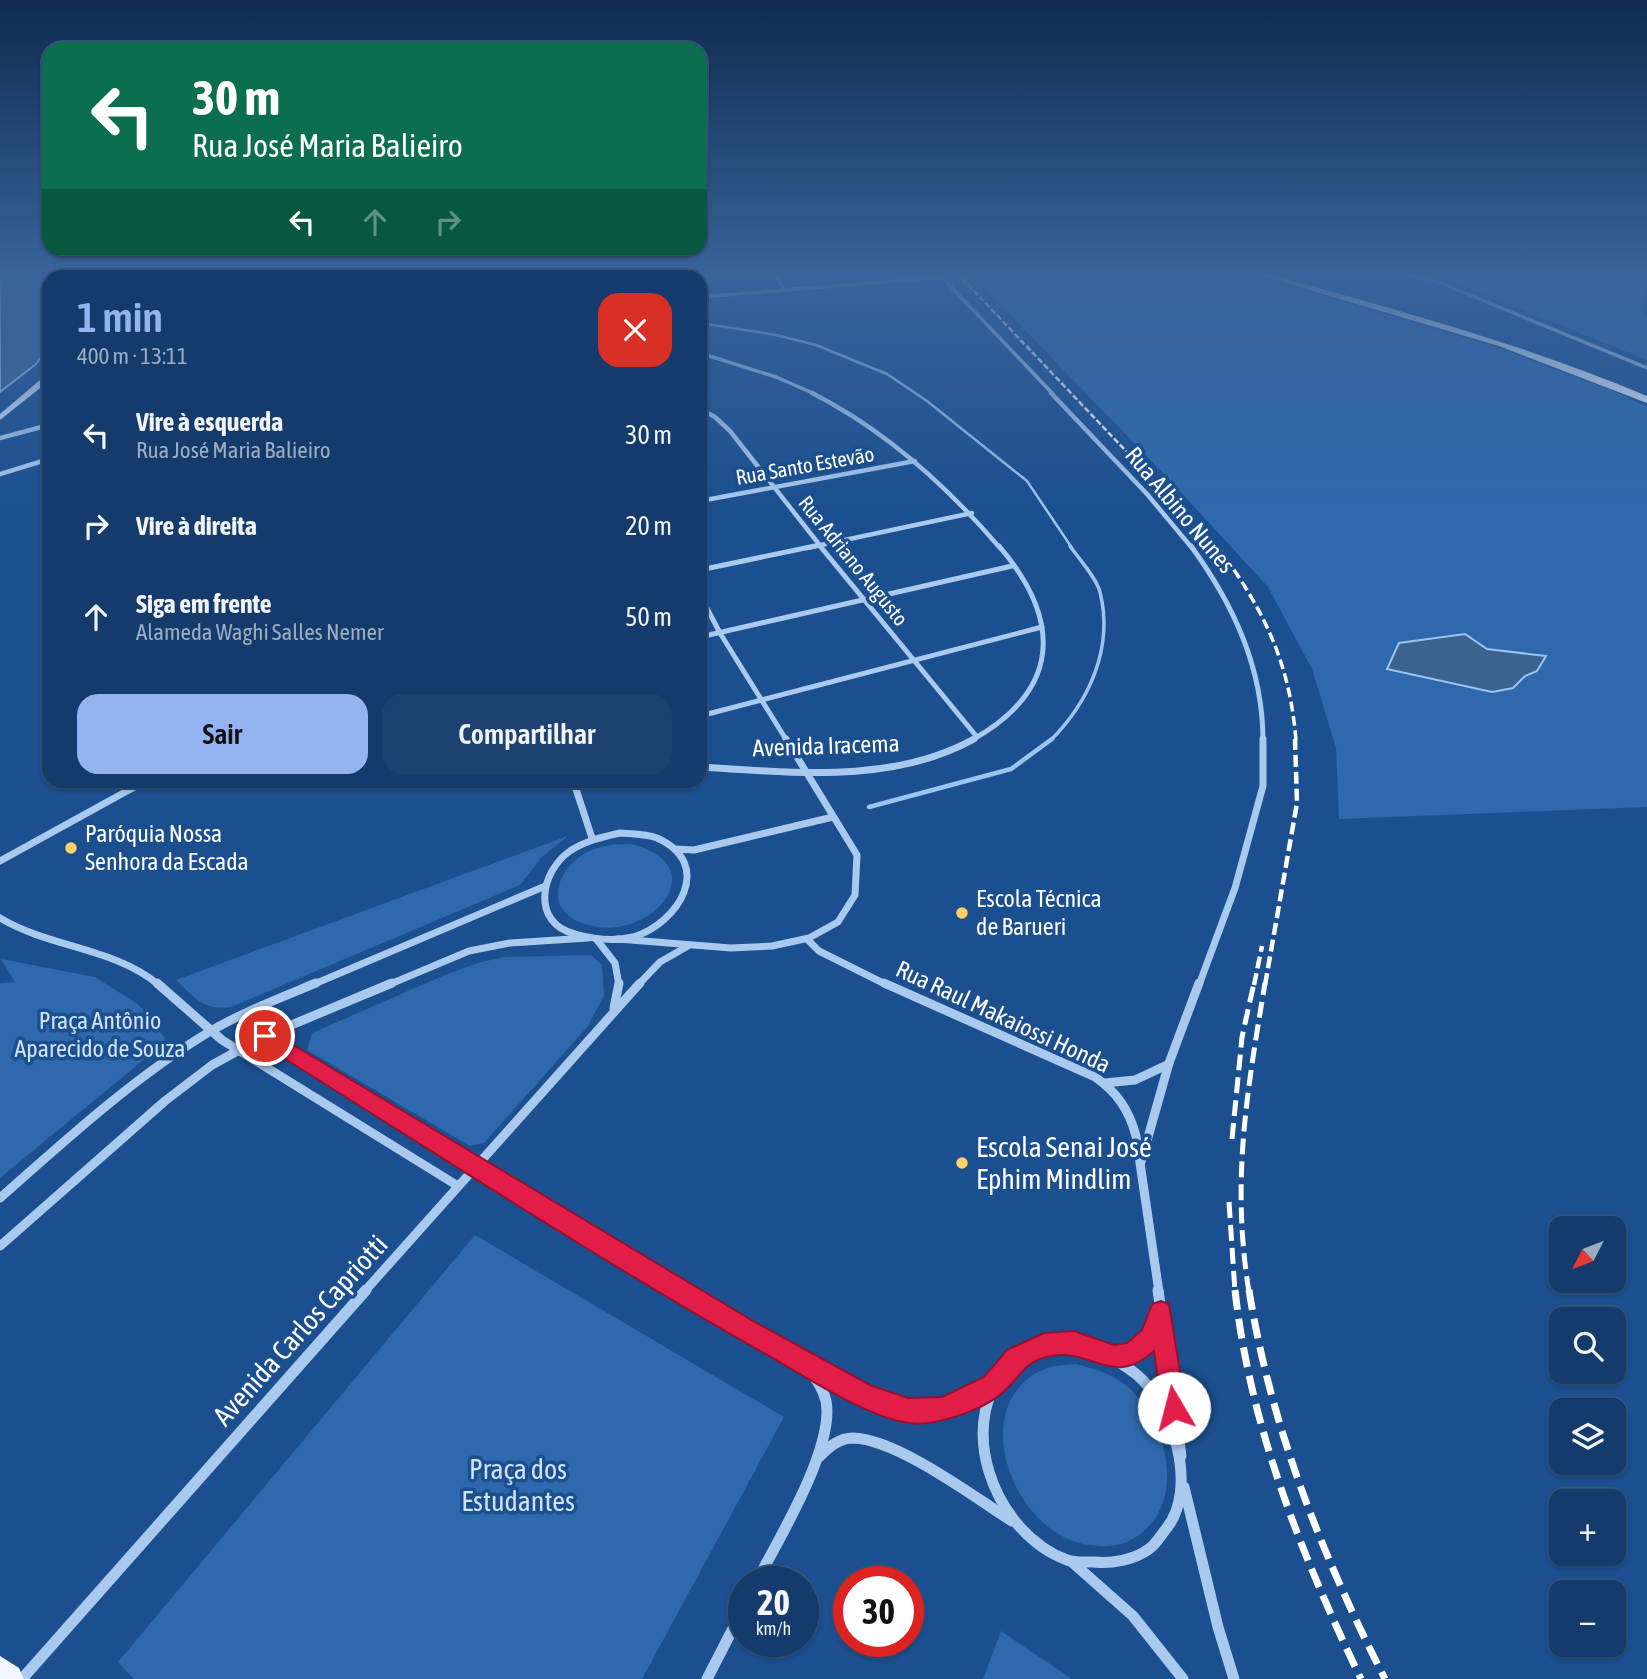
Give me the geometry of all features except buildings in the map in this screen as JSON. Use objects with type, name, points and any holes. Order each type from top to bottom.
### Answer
[{"type":"main road","points":[[1522,350],[1590,375],[1647,400]]},
{"type":"main road","points":[[1534,350],[1647,393]]},
{"type":"main road","points":[[0,418],[42,383]]},
{"type":"main road","points":[[0,1672],[8,1679]]},
{"type":"street","name":"Rua Albino Nunes","points":[[1011,350],[1192,547],[1225,595],[1243,632],[1254,673],[1263,731],[1263,786],[1235,888],[1169,1063],[1141,1162]]},
{"type":"street","points":[[1604,350],[1647,368]]},
{"type":"street","name":"Avenida Iracema","points":[[707,355],[798,385],[846,411],[915,461],[972,513],[1012,566],[1034,605],[1042,627],[1044,653],[1034,686],[1022,702],[993,729],[928,758],[898,766],[805,771],[707,767]]},
{"type":"street","name":"Rua Adriano Augusto","points":[[707,413],[722,422],[862,599],[977,737]]},
{"type":"street","points":[[0,438],[42,427]]},
{"type":"street","points":[[0,474],[42,461]]},
{"type":"street","name":"Rua Santo Estevão","points":[[707,500],[915,461]]},
{"type":"street","points":[[707,568],[972,513]]},
{"type":"street","points":[[707,636],[1012,566]]},
{"type":"street","points":[[0,1246],[204,1070],[265,1036],[469,951],[510,943],[592,939],[688,946],[779,947],[808,940],[830,928],[851,905],[858,890],[857,855],[707,608]]},
{"type":"street","points":[[707,714],[1042,627]]},
{"type":"street","points":[[0,861],[130,788]]},
{"type":"street","points":[[576,788],[593,838]]},
{"type":"street","points":[[675,849],[694,850],[833,817]]},
{"type":"street","points":[[592,939],[564,929],[551,918],[544,904],[543,887],[547,875],[559,858],[593,838],[613,834],[639,834],[656,838],[675,849],[685,862],[689,878],[686,895],[680,906],[653,929],[618,939]]},
{"type":"street","points":[[0,1198],[155,1068],[209,1031],[245,1013],[543,887]]},
{"type":"street","points":[[0,918],[22,933],[121,962],[142,972],[209,1031],[237,1050],[458,1186]]},
{"type":"street","name":"Avenida Carlos Capriotti","points":[[592,939],[615,960],[621,975],[612,1012]]},
{"type":"street","name":"Rua Raul Makaiossi Honda","points":[[808,940],[820,951],[859,972],[1105,1083],[1128,1109],[1134,1124],[1141,1162],[1181,1456]]},
{"type":"street","name":"Avenida Carlos Capriotti","points":[[22,1679],[612,1012],[660,962],[688,946]]},
{"type":"street","points":[[265,1036],[600,1243],[864,1396],[908,1411],[943,1410],[993,1386]]},
{"type":"street","points":[[1105,1083],[1135,1080],[1169,1063]]},
{"type":"street","points":[[1114,1357],[1132,1354],[1145,1346],[1156,1329],[1161,1312]]},
{"type":"street","points":[[1017,1524],[994,1489],[984,1456],[982,1423],[993,1386],[1015,1359],[1044,1345],[1074,1343],[1114,1357],[1135,1372],[1157,1397],[1172,1425],[1181,1456],[1182,1479],[1218,1627],[1234,1679]]},
{"type":"street","points":[[764,1566],[820,1457],[827,1426],[826,1396],[819,1380],[803,1362]]},
{"type":"street","points":[[820,1457],[845,1439],[867,1439],[915,1463],[1017,1524],[1036,1542],[1069,1560],[1104,1586],[1159,1645],[1183,1679]]},
{"type":"street","points":[[1069,1560],[1105,1564],[1142,1553],[1170,1523],[1178,1503],[1182,1479]]},
{"type":"street","points":[[707,1679],[728,1638]]},
{"type":"green space","points":[[1045,350],[1505,350],[1616,392],[1647,407],[1647,807],[1339,819],[1336,748],[1312,669],[1268,587]]},
{"type":"green space","points":[[1623,350],[1647,350],[1647,360]]},
{"type":"green space","points":[[568,836],[542,857],[520,885],[231,1007],[206,1005],[194,998],[176,980]]},
{"type":"green space","points":[[631,844],[657,855],[670,869],[672,885],[664,901],[650,915],[630,924],[606,928],[582,923],[569,916],[561,907],[558,896],[559,885],[572,864],[594,849]]},
{"type":"green space","points":[[591,955],[602,965],[604,995],[588,1026],[484,1143],[470,1146],[307,1050],[312,1033],[447,974],[481,962],[505,957]]},
{"type":"green space","name":"Praça Antônio Aparecido de Souza","points":[[1,959],[95,977],[139,1005],[165,1038],[164,1043],[0,1178],[0,983],[15,982]]},
{"type":"green space","name":"Praça dos Estudantes","points":[[475,1235],[784,1417],[642,1679],[134,1679],[118,1662]]},
{"type":"green space","points":[[1076,1364],[1111,1376],[1129,1388],[1143,1404],[1163,1444],[1167,1466],[1166,1488],[1161,1508],[1149,1526],[1121,1544],[1089,1545],[1061,1535],[1037,1517],[1019,1491],[1007,1463],[1003,1433],[1008,1406],[1023,1383],[1050,1367]]},
{"type":"green space","points":[[1001,1631],[1072,1679],[983,1679]]},
{"type":"shaded area","points":[[0,350],[42,350],[42,356],[36,364],[0,392]]},
{"type":"shaded area","points":[[1465,634],[1487,649],[1546,656],[1537,671],[1525,676],[1513,688],[1492,692],[1387,669],[1399,643]]},
{"type":"waterway","points":[[829,350],[887,374],[927,401],[1027,481],[1072,548]]},
{"type":"waterway","points":[[1052,739],[1064,726],[1087,691],[1101,653],[1104,633],[1098,586],[1070,546]]},
{"type":"waterway","points":[[869,807],[1011,769],[1052,739]]},
{"type":"railway","points":[[1030,350],[1218,548]]},
{"type":"railway","points":[[1217,546],[1248,592],[1272,637],[1288,686],[1296,741]]},
{"type":"railway","points":[[1265,985],[1297,803],[1295,739]]},
{"type":"railway","points":[[1254,985],[1262,946]]},
{"type":"railway","points":[[1232,1139],[1242,1037],[1254,983]]},
{"type":"railway","points":[[1249,1292],[1241,1212],[1241,1174],[1247,1099],[1265,983]]},
{"type":"railway","points":[[1229,1202],[1235,1292]]},
{"type":"railway","points":[[1235,1290],[1242,1341],[1266,1441],[1299,1538],[1361,1679]]},
{"type":"railway","points":[[1249,1290],[1271,1392],[1302,1490],[1340,1585],[1385,1679]]},
{"type":"place","name":"Paróquia Nossa Senhora da Escada","points":[[71,848]]},
{"type":"place","name":"Escola Técnica de Barueri","points":[[962,913]]},
{"type":"place","name":"Escola Senai José Ephim Mindlim","points":[[962,1163]]},
{"type":"route","points":[[265,1036],[600,1243],[864,1396],[908,1411],[943,1410],[993,1386],[1015,1359],[1044,1345],[1074,1343],[1095,1348],[1114,1357],[1125,1357],[1139,1351],[1151,1338],[1161,1312],[1174,1408]]}]
